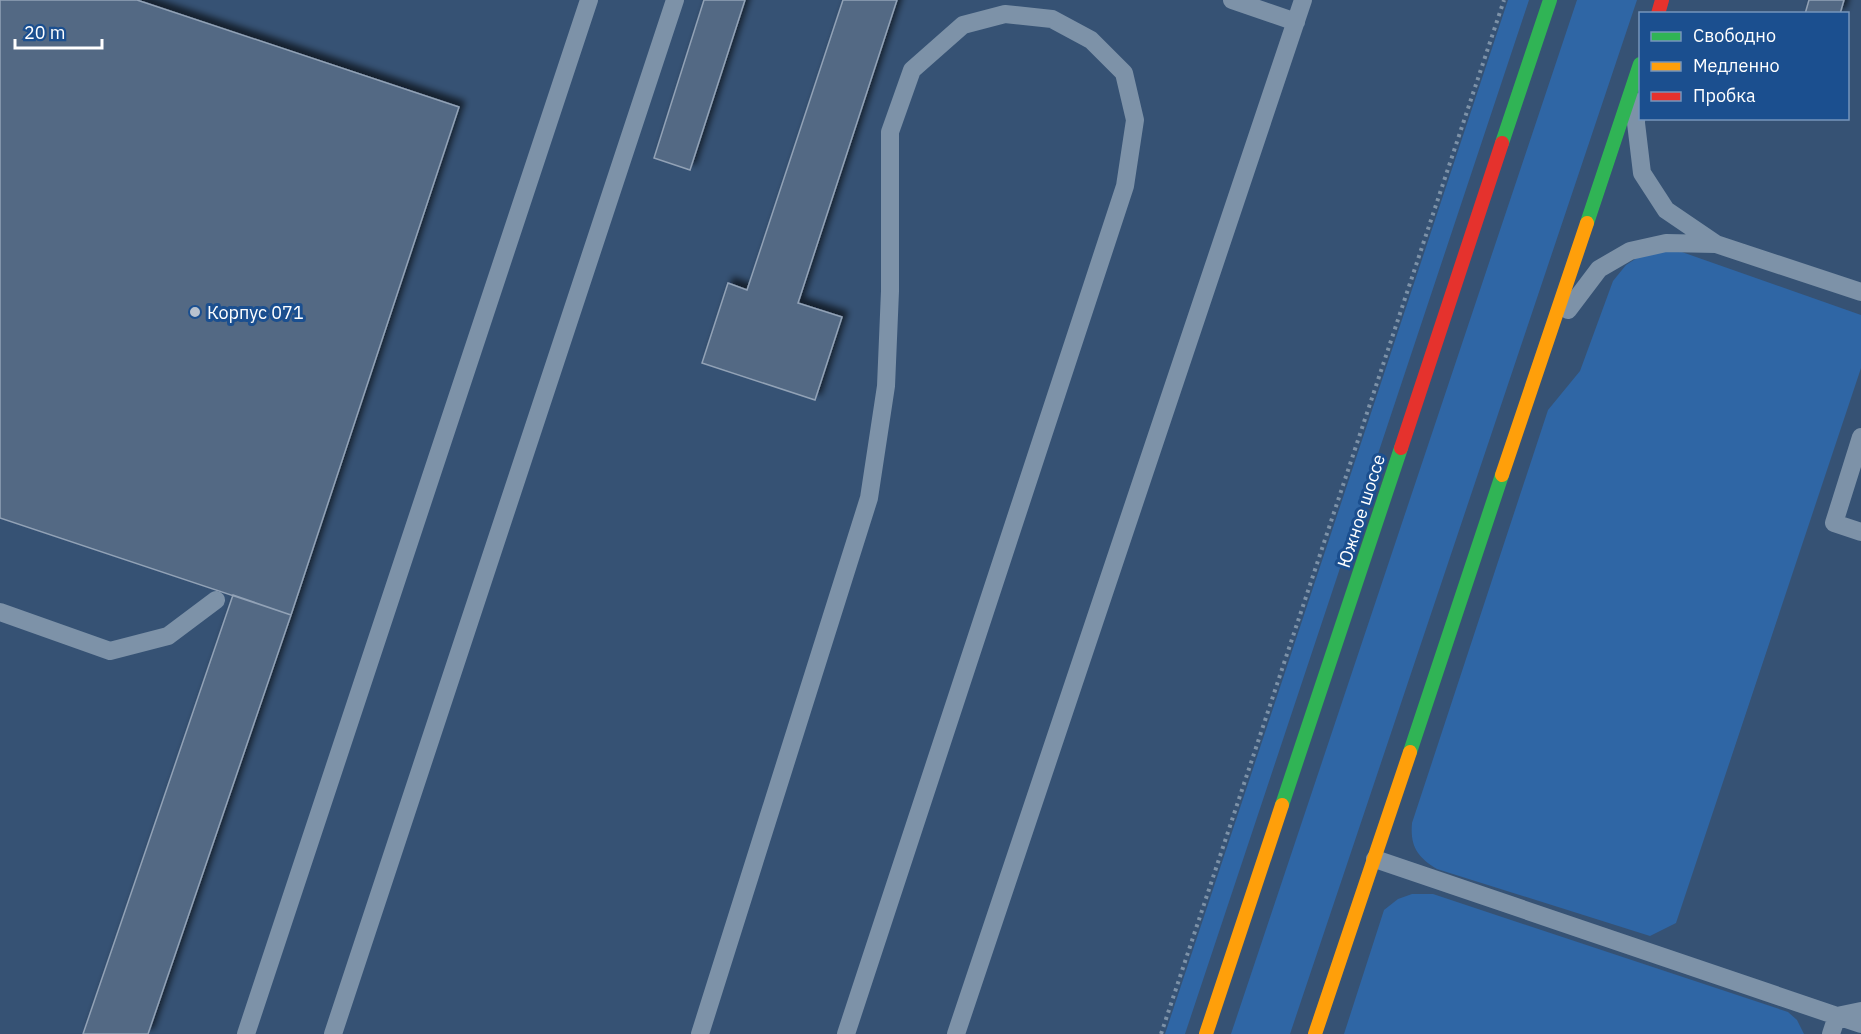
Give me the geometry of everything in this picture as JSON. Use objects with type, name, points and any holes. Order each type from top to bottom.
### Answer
[{"type":"main road","name":"Южное шоссе","points":[[1206,1034],[1550,0]]},
{"type":"main road","points":[[1315,1034],[1639,70]]},
{"type":"lane","points":[[246,1034],[589,0]]},
{"type":"lane","points":[[333,1034],[675,0]]},
{"type":"lane","points":[[1232,0],[1296,22]]},
{"type":"lane","points":[[956,1034],[1303,0]]},
{"type":"lane","points":[[700,1034],[869,498],[886,386],[890,291],[890,132],[912,70],[963,25],[1005,14],[1052,19],[1091,40],[1124,73],[1135,120],[1125,186],[846,1034]]},
{"type":"lane","points":[[1639,81],[1636,123],[1642,173],[1666,210],[1716,244],[1861,292]]},
{"type":"lane","points":[[1543,353],[1575,298],[1599,269],[1630,251],[1666,243],[1716,244]]},
{"type":"lane","points":[[1861,437],[1857,465],[1834,523],[1861,532]]},
{"type":"lane","points":[[0,612],[110,651],[168,636],[216,600]]},
{"type":"lane","points":[[1375,859],[1861,1024]]},
{"type":"lane","points":[[1837,1016],[1861,1011]]},
{"type":"lane","points":[[1830,1034],[1837,1016]]},
{"type":"path","points":[[1161,1034],[1504,0]]},
{"type":"shaded area","points":[[1508,0],[1529,0],[1185,1034],[1165,1034]]},
{"type":"shaded area","points":[[1577,0],[1637,0],[1290,1034],[1231,1034]]},
{"type":"shaded area","points":[[1659,251],[1679,251],[1861,315],[1861,368],[1676,923],[1650,936],[1437,869],[1424,860],[1416,850],[1412,838],[1412,823],[1548,410],[1580,371],[1613,281],[1626,265],[1640,256]]},
{"type":"shaded area","points":[[1412,894],[1433,894],[1788,1012],[1797,1020],[1804,1034],[1344,1034],[1384,910],[1398,899]]},
{"type":"building","name":"Корпус 071","points":[[0,0],[137,0],[459,107],[291,615],[0,518]]},
{"type":"building","points":[[704,0],[745,0],[690,170],[654,158]]},
{"type":"building","points":[[843,0],[897,0],[798,303],[842,317],[815,400],[702,363],[728,283],[747,290]]},
{"type":"building","points":[[1809,0],[1844,0],[1841,12],[1806,12]]},
{"type":"building","points":[[233,595],[291,615],[148,1034],[83,1034]]},
{"type":"traffic: fast","points":[[1502,143],[1550,0]]},
{"type":"traffic: fast","points":[[1587,223],[1639,67]]},
{"type":"traffic: fast","points":[[1282,805],[1401,448]]},
{"type":"traffic: fast","points":[[1410,752],[1502,475]]},
{"type":"traffic: slow","points":[[1502,475],[1587,223]]},
{"type":"traffic: slow","points":[[1315,1034],[1410,752]]},
{"type":"traffic: slow","points":[[1206,1034],[1282,805]]},
{"type":"traffic: jam","points":[[1659,12],[1662,0]]},
{"type":"traffic: jam","points":[[1401,448],[1502,143]]},
{"type":"place","name":"Корпус 071","points":[[195,312]]}]
